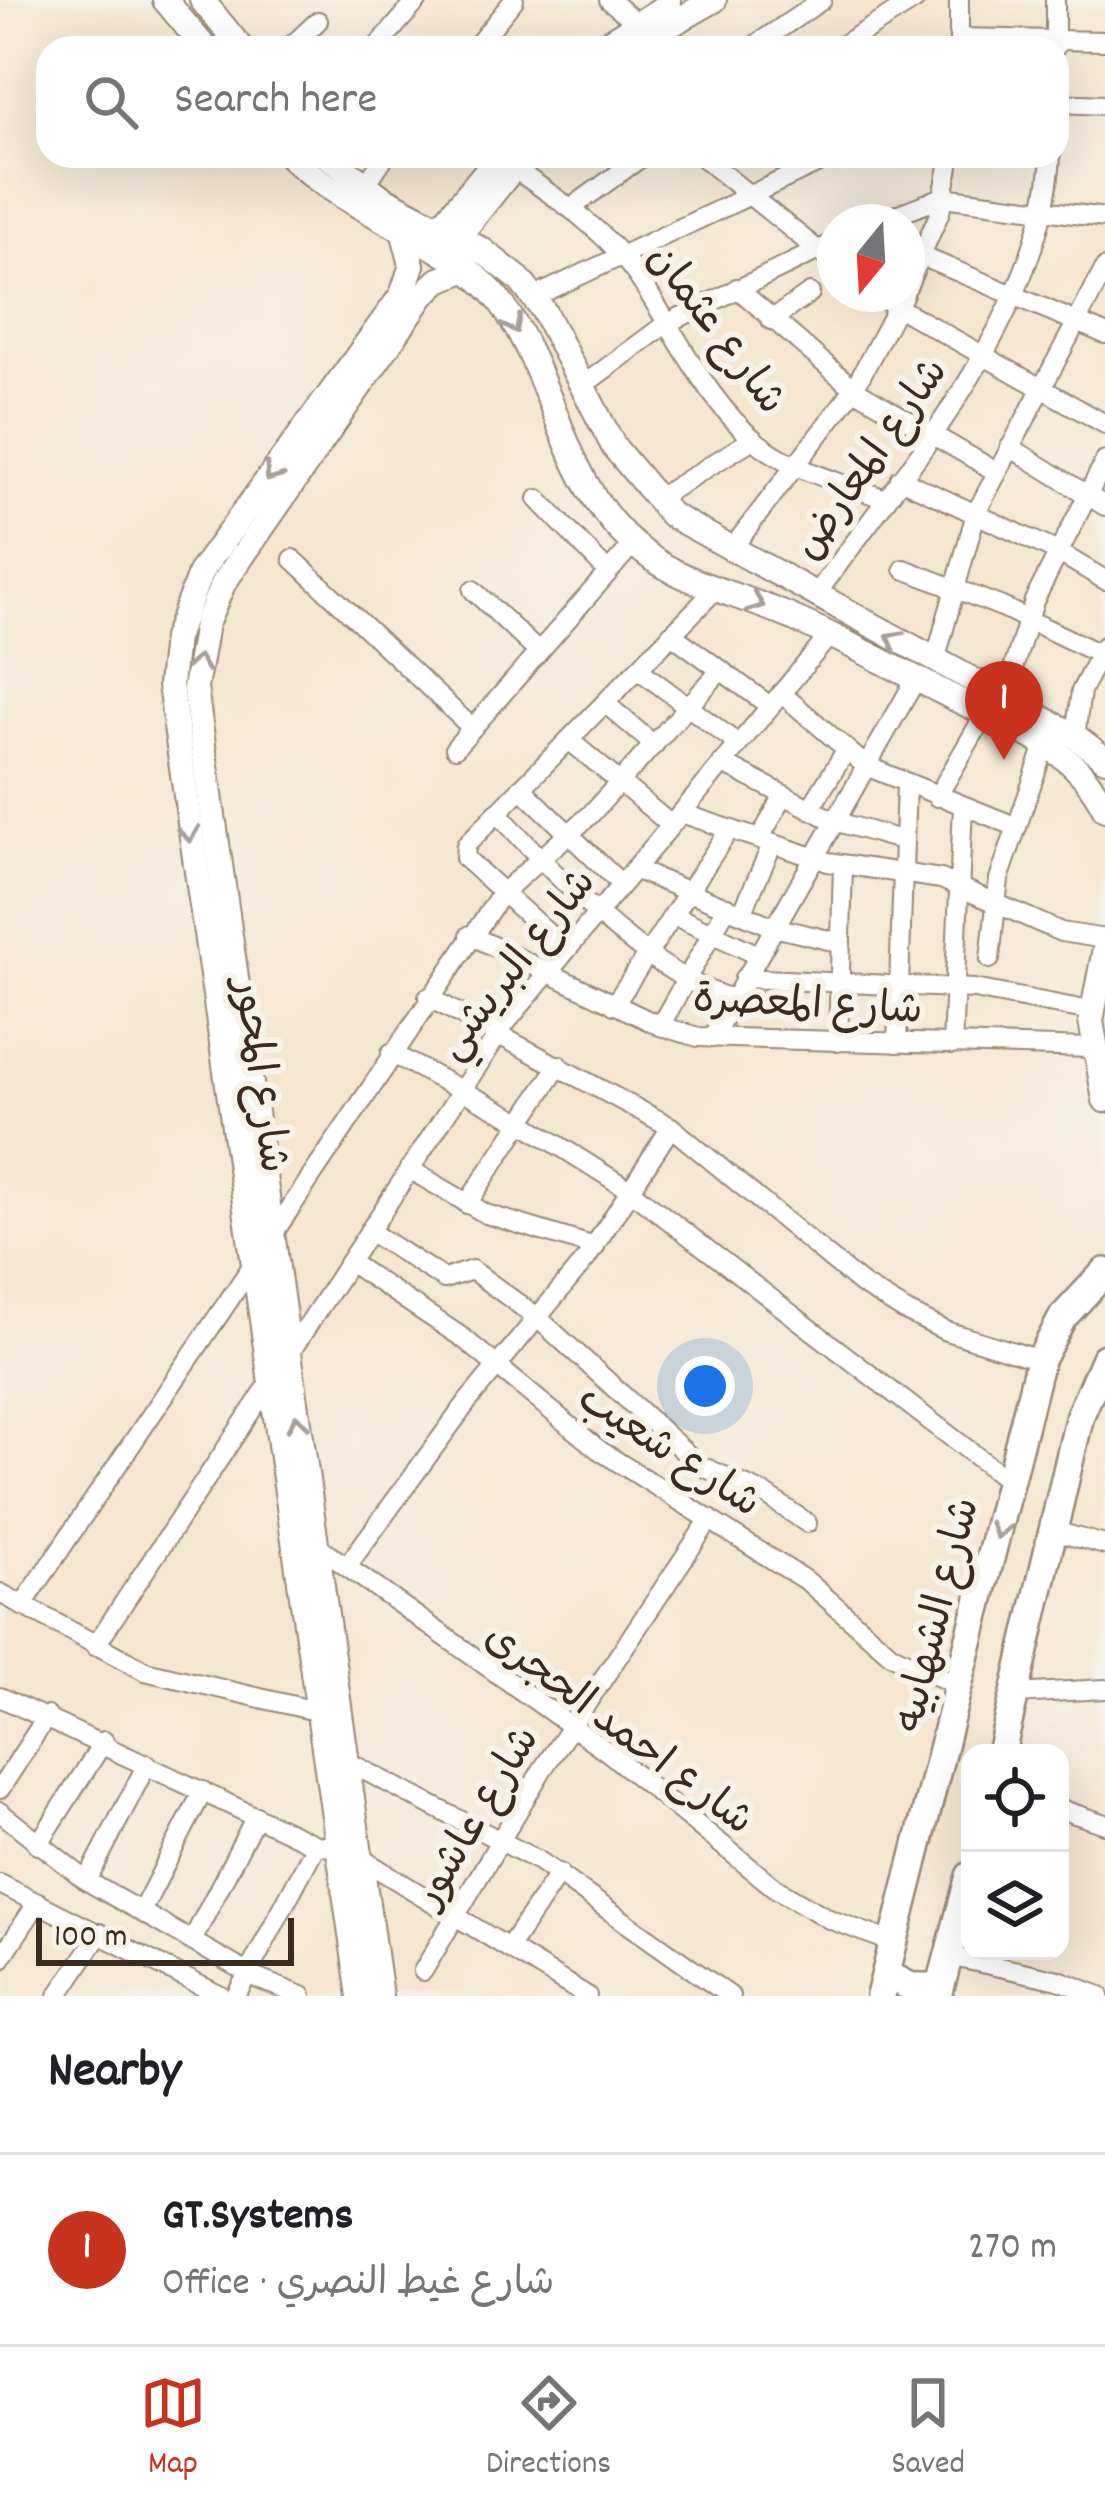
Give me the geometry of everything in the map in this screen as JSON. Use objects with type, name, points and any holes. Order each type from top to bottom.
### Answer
[{"type":"highway","name":"شارع الشهابيه","points":[[884,1985],[1040,1360],[1063,1317],[1104,1272]]},
{"type":"highway","points":[[1003,1744],[1075,1438],[1102,1371]]},
{"type":"highway","points":[[1019,1449],[1045,1453],[1075,1438]]},
{"type":"highway","points":[[884,1985],[939,1992],[961,1910]]},
{"type":"main road","points":[[165,0],[195,36]]},
{"type":"main road","points":[[651,36],[714,0]]},
{"type":"main road","points":[[617,36],[673,1]]},
{"type":"main road","points":[[214,9],[233,36]]},
{"type":"main road","points":[[305,168],[348,203],[468,269],[514,324],[595,503],[636,546],[668,568],[830,635],[916,679],[1075,736],[1105,759]]},
{"type":"main road","points":[[342,168],[502,263],[534,297],[636,479],[655,500],[688,527],[935,661],[1081,773],[1105,809]]},
{"type":"main road","points":[[448,232],[505,168]]},
{"type":"main road","name":"شارع المحور","points":[[380,1996],[346,1864],[348,1762],[311,1559],[269,1384],[171,709],[171,661],[182,615],[201,571],[402,296],[412,265],[404,234]]},
{"type":"main road","name":"شارع المحور","points":[[360,1996],[346,1864],[320,1712],[311,1559],[287,1357],[197,731],[200,645],[234,566],[423,295],[448,275],[468,269]]},
{"type":"main road","points":[[595,503],[621,506],[633,495],[636,479]]},
{"type":"main road","points":[[636,546],[660,531],[688,527]]},
{"type":"main road","points":[[1105,949],[1091,1011],[1092,1048],[1105,1100]]},
{"type":"street","points":[[485,36],[514,0]]},
{"type":"street","points":[[609,0],[637,22]]},
{"type":"street","points":[[769,36],[822,0]]},
{"type":"street","points":[[857,36],[915,0]]},
{"type":"street","points":[[959,0],[959,36]]},
{"type":"street","points":[[1055,0],[1055,36]]},
{"type":"street","points":[[385,36],[410,3]]},
{"type":"street","points":[[302,36],[318,21]]},
{"type":"street","points":[[1069,42],[1105,41]]},
{"type":"street","points":[[1069,104],[1105,105]]},
{"type":"street","points":[[365,186],[377,168]]},
{"type":"street","name":"شارع عثمان","points":[[522,168],[621,255],[753,439],[793,464],[885,499]]},
{"type":"street","points":[[571,208],[626,168]]},
{"type":"street","points":[[716,168],[817,238]]},
{"type":"street","points":[[534,297],[807,168]]},
{"type":"street","points":[[925,246],[944,197],[949,168]]},
{"type":"street","name":"شارع المعارض","points":[[815,596],[933,436],[980,357],[1044,210],[1049,168]]},
{"type":"street","points":[[925,204],[944,197],[1105,218]]},
{"type":"street","points":[[582,386],[667,324],[817,250]]},
{"type":"street","points":[[925,258],[1105,334]]},
{"type":"street","points":[[935,661],[952,586],[976,513],[1105,268]]},
{"type":"street","points":[[737,288],[854,389],[995,471]]},
{"type":"street","points":[[771,320],[809,293]]},
{"type":"street","points":[[730,551],[854,389],[894,312]]},
{"type":"street","points":[[922,312],[980,357],[1105,424]]},
{"type":"street","points":[[655,500],[753,439]]},
{"type":"street","points":[[1010,447],[1105,506]]},
{"type":"street","points":[[938,796],[995,706],[1056,551],[1105,461]]},
{"type":"street","points":[[900,479],[1056,551],[1105,580]]},
{"type":"street","points":[[538,499],[608,572]]},
{"type":"street","points":[[455,748],[536,650],[636,546]]},
{"type":"street","points":[[293,560],[472,728]]},
{"type":"street","points":[[904,569],[1101,649],[1081,691],[1075,736]]},
{"type":"street","points":[[566,950],[501,894],[464,852],[497,812],[716,589]]},
{"type":"street","points":[[473,590],[536,650]]},
{"type":"street","points":[[671,634],[721,670],[776,700],[866,766],[1017,827]]},
{"type":"street","name":"شارع البريشي","points":[[287,1357],[497,1034],[830,635]]},
{"type":"street","points":[[638,669],[738,744]]},
{"type":"street","points":[[22,1606],[470,935],[501,894],[569,835],[721,670]]},
{"type":"street","points":[[712,1038],[916,679]]},
{"type":"street","points":[[604,703],[654,745]]},
{"type":"street","points":[[569,740],[676,819],[843,865],[903,871],[959,884],[1061,932],[1105,940]]},
{"type":"street","points":[[989,959],[995,899],[1045,745]]},
{"type":"street","points":[[810,809],[845,752]]},
{"type":"street","points":[[722,764],[834,821],[904,841]]},
{"type":"street","points":[[897,1043],[906,784]]},
{"type":"street","points":[[521,788],[621,884]]},
{"type":"street","points":[[660,1026],[712,933],[735,910],[784,795]]},
{"type":"street","points":[[952,1045],[963,806]]},
{"type":"street","points":[[497,812],[540,860],[647,954],[732,999],[780,1004]]},
{"type":"street","points":[[614,1005],[729,830]]},
{"type":"street","points":[[838,1042],[843,865]]},
{"type":"street","points":[[634,868],[774,926],[841,943]]},
{"type":"street","points":[[673,915],[758,955]]},
{"type":"street","name":"شارع المعصرة","points":[[470,935],[660,1026],[712,1038],[1092,1048]]},
{"type":"street","points":[[744,978],[955,988],[1018,995],[1091,1011]]},
{"type":"street","points":[[780,1040],[781,980]]},
{"type":"street","points":[[428,997],[671,1127],[861,1284],[946,1331],[1040,1360]]},
{"type":"street","points":[[391,1053],[523,1123],[631,1191],[1011,1483]]},
{"type":"street","points":[[467,1204],[559,1065]]},
{"type":"street","points":[[347,1567],[498,1365],[595,1247],[671,1127]]},
{"type":"street","points":[[409,1169],[467,1204],[595,1247]]},
{"type":"street","points":[[369,1231],[444,1279],[472,1270],[539,1319],[699,1465],[765,1494],[807,1523]]},
{"type":"street","name":"شارع شعيب","points":[[349,1262],[498,1365],[599,1450],[808,1582],[892,1655],[959,1686]]},
{"type":"street","points":[[94,1646],[269,1384]]},
{"type":"street","name":"شارع عاشور","points":[[423,1971],[572,1724],[710,1519]]},
{"type":"street","points":[[1054,1532],[1105,1545]]},
{"type":"street","name":"شارع احمد الحجرى","points":[[311,1559],[347,1567],[572,1724],[775,1888],[829,1919],[894,1943]]},
{"type":"street","points":[[0,1593],[94,1646],[165,1678],[320,1712]]},
{"type":"street","points":[[1015,1694],[1105,1689]]},
{"type":"street","points":[[0,1697],[104,1741],[456,1915],[587,1996]]},
{"type":"street","points":[[0,1789],[47,1716]]},
{"type":"street","points":[[38,1845],[104,1741]]},
{"type":"street","points":[[348,1762],[500,1838],[559,1874],[718,1993]]},
{"type":"street","points":[[87,1881],[148,1764]]},
{"type":"street","points":[[141,1912],[203,1790]]},
{"type":"street","points":[[0,1812],[87,1881],[248,1973],[302,1996]]},
{"type":"street","points":[[1069,1812],[1105,1824]]},
{"type":"street","points":[[192,1941],[256,1816]]},
{"type":"street","points":[[236,1996],[248,1973],[346,1864]]},
{"type":"street","points":[[509,1947],[559,1874]]},
{"type":"street","points":[[0,1884],[221,1996]]},
{"type":"street","points":[[0,1960],[38,1901]]},
{"type":"street","points":[[58,1996],[100,1933]]},
{"type":"street","points":[[949,1956],[1060,1980],[1100,1996]]},
{"type":"place","name":"GT.Systems","points":[[1004,760]]}]
